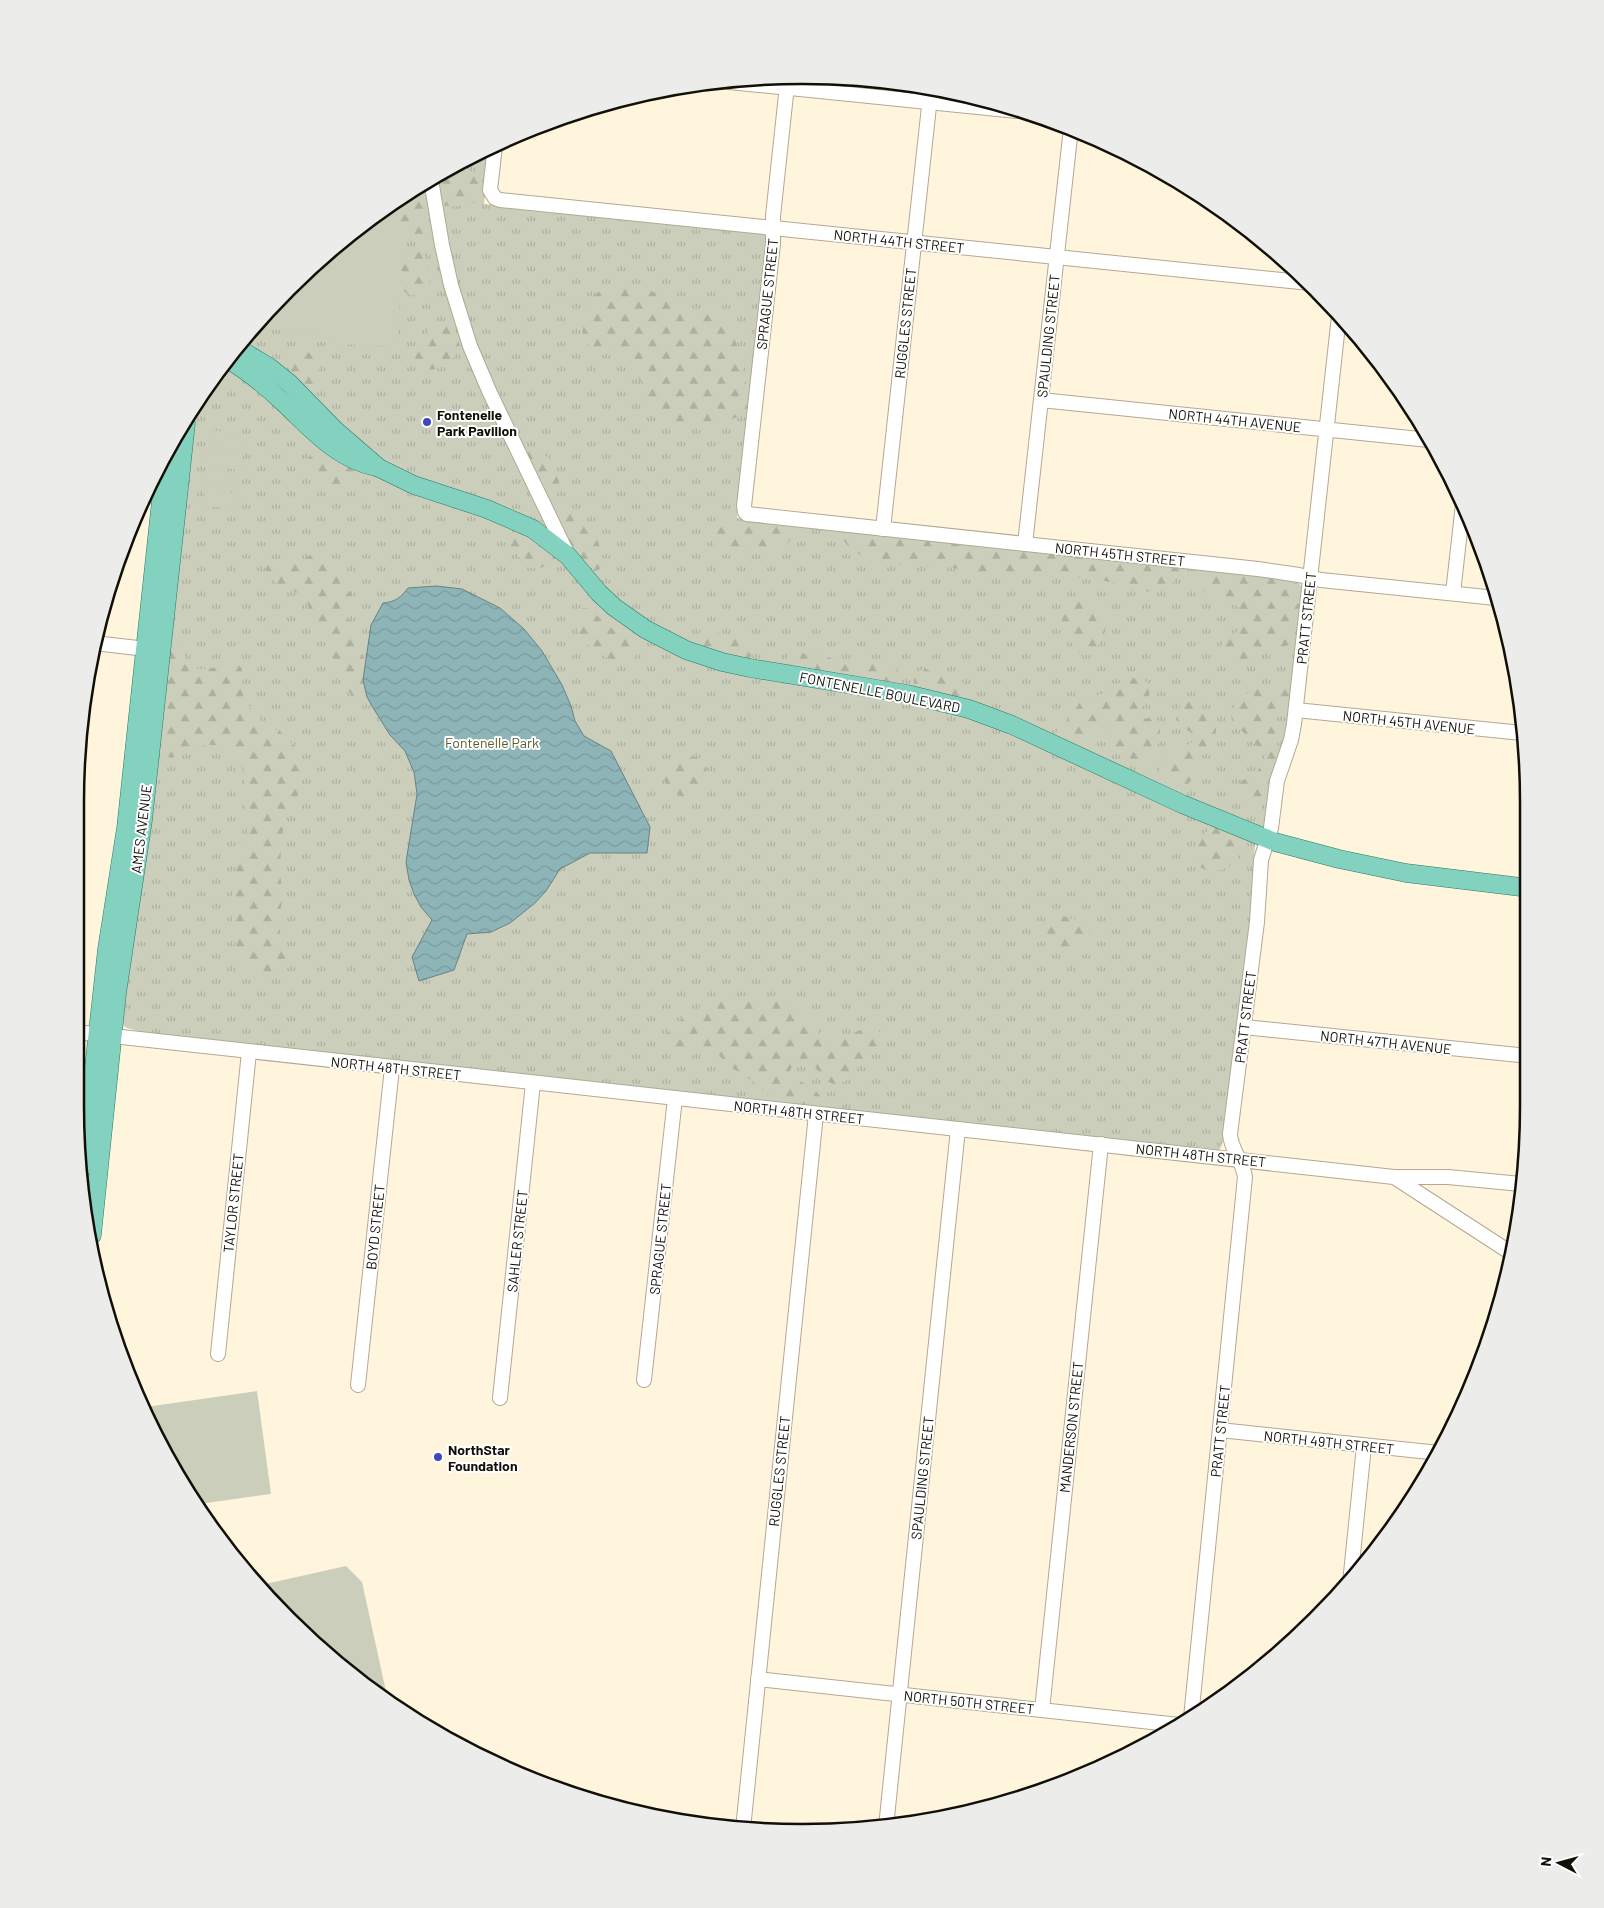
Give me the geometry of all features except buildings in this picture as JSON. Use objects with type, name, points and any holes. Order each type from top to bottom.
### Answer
[{"type":"main road","name":"FONTENELLE BOULEVARD","points":[[235,361],[337,451],[364,465],[378,468],[414,485],[487,509],[533,530],[568,556],[599,593],[614,607],[645,629],[686,650],[741,666],[906,694],[969,709],[1012,725],[1182,804],[1267,839],[1339,859],[1406,873],[1520,887]]},
{"type":"main road","name":"AMES AVENUE","points":[[93,1218],[104,1036],[107,949],[153,650],[171,556],[185,436]]},
{"type":"main road","points":[[167,468],[168,489],[164,538],[165,548],[171,556]]},
{"type":"main road","name":"AMES AVENUE","points":[[153,650],[165,471]]},
{"type":"main road","name":"AMES AVENUE","points":[[85,1154],[104,1036]]},
{"type":"street","name":"SPRAGUE STREET","points":[[745,512],[744,506],[773,244],[788,84]]},
{"type":"street","points":[[802,84],[988,108]]},
{"type":"street","name":"RUGGLES STREET","points":[[883,529],[930,96]]},
{"type":"street","name":"SPAULDING STREET","points":[[1026,544],[1070,136]]},
{"type":"street","name":"NORTH 44TH STREET","points":[[494,153],[491,193],[500,200],[1297,282]]},
{"type":"street","points":[[432,187],[451,285],[470,346],[490,393],[568,556]]},
{"type":"street","name":"PRATT STREET","points":[[1192,1709],[1245,1177],[1244,1167],[1231,1143],[1230,1134],[1257,922],[1261,860],[1271,828],[1277,781],[1292,740],[1338,324]]},
{"type":"street","name":"NORTH 44TH AVENUE","points":[[1041,400],[1422,439]]},
{"type":"street","points":[[533,530],[542,523],[547,511]]},
{"type":"street","name":"NORTH 45TH STREET","points":[[745,512],[747,514],[1258,569],[1321,580],[1490,597]]},
{"type":"street","points":[[1453,593],[1462,517]]},
{"type":"street","points":[[102,644],[153,650]]},
{"type":"street","name":"NORTH 45TH AVENUE","points":[[1296,710],[1517,732]]},
{"type":"street","name":"NORTH 47TH AVENUE","points":[[1244,1027],[1520,1055]]},
{"type":"street","name":"NORTH 48TH STREET","points":[[84,1033],[1394,1177],[1448,1177],[1516,1183]]},
{"type":"street","name":"TAYLOR STREET","points":[[218,1354],[249,1052]]},
{"type":"street","name":"BOYD STREET","points":[[358,1386],[392,1068]]},
{"type":"street","name":"SAHLER STREET","points":[[500,1398],[533,1083]]},
{"type":"street","name":"SPRAGUE STREET","points":[[644,1380],[675,1098]]},
{"type":"street","name":"RUGGLES STREET","points":[[744,1822],[816,1114]]},
{"type":"street","name":"SPAULDING STREET","points":[[887,1819],[958,1129]]},
{"type":"street","name":"MANDERSON STREET","points":[[1042,1710],[1101,1144]]},
{"type":"street","points":[[1394,1177],[1505,1250]]},
{"type":"street","name":"NORTH 49TH STREET","points":[[1220,1430],[1431,1452]]},
{"type":"street","points":[[1352,1568],[1364,1446]]},
{"type":"street","name":"NORTH 50TH STREET","points":[[758,1679],[1168,1724]]},
{"type":"green space","name":"Fontenelle Park","points":[[489,156],[484,204],[766,234],[768,242],[737,518],[1196,568],[1296,581],[1304,588],[1290,723],[1265,823],[1255,845],[1249,929],[1223,1141],[1220,1149],[1216,1152],[146,1033],[127,1028],[123,1025],[126,989],[147,851],[194,421],[232,365],[262,328],[328,262],[403,205],[443,180]]},
{"type":"green space","points":[[466,168],[481,179],[487,194],[484,198],[466,205],[445,206],[441,204],[435,230],[424,237],[419,239],[410,238],[395,228],[397,209],[443,180]]},
{"type":"green space","points":[[400,207],[398,341],[391,346],[331,344],[319,337],[263,327],[328,262]]},
{"type":"green space","points":[[419,251],[428,261],[430,281],[421,292],[409,295],[402,288],[401,257],[409,252]]},
{"type":"green space","points":[[614,284],[632,291],[654,292],[678,310],[715,315],[725,321],[731,329],[747,385],[749,403],[746,411],[732,419],[711,425],[689,424],[665,417],[652,403],[637,376],[622,358],[613,352],[587,344],[583,338],[583,329],[591,302],[599,291]]},
{"type":"green space","points":[[442,322],[450,322],[455,327],[460,347],[446,364],[432,370],[425,369],[415,358],[415,350],[424,340],[429,330]]},
{"type":"green space","points":[[306,352],[313,354],[319,363],[318,376],[312,395],[290,375],[292,359]]},
{"type":"green space","points":[[211,430],[245,434],[243,450],[210,447]]},
{"type":"green space","points":[[326,447],[357,468],[357,477],[343,487],[322,482],[305,469],[306,460]]},
{"type":"green space","points":[[208,450],[243,454],[241,470],[207,467]]},
{"type":"green space","points":[[532,450],[543,454],[552,461],[557,469],[559,485],[550,494],[542,493],[525,454]]},
{"type":"green space","points":[[206,470],[240,473],[239,489],[205,486]]},
{"type":"green space","points":[[205,490],[239,493],[237,509],[203,506]]},
{"type":"green space","points":[[564,509],[579,514],[589,525],[597,540],[602,556],[602,564],[599,570],[594,571],[572,547],[546,566],[540,568],[528,567],[505,541],[506,537],[510,534],[539,522],[554,511]]},
{"type":"green space","points":[[730,522],[756,527],[790,526],[793,529],[791,539],[781,549],[771,551],[750,545],[725,552],[714,546],[713,541],[719,529]]},
{"type":"green space","points":[[847,529],[1181,564],[1176,578],[1169,588],[1159,592],[1150,592],[1095,579],[982,573],[942,565],[886,564],[874,561],[849,547],[842,537]]},
{"type":"green space","points":[[309,556],[317,556],[330,563],[352,595],[352,598],[340,614],[341,618],[352,621],[357,629],[365,666],[363,680],[367,697],[363,701],[357,700],[345,686],[323,631],[304,598],[269,578],[266,573],[267,567],[273,560],[301,561]]},
{"type":"green space","points":[[1208,570],[1294,579],[1296,583],[1295,598],[1301,609],[1301,637],[1289,645],[1271,649],[1239,662],[1228,661],[1223,657],[1220,650],[1226,640],[1242,627],[1245,622],[1244,616],[1233,603],[1212,596],[1202,589],[1203,573]]},
{"type":"green space","points":[[1075,597],[1083,598],[1093,604],[1105,614],[1107,619],[1104,634],[1097,648],[1086,655],[1076,650],[1062,625],[1065,605]]},
{"type":"green space","points":[[583,608],[590,610],[608,626],[632,639],[639,649],[635,658],[623,661],[611,659],[589,645],[581,636],[576,626],[577,616]]},
{"type":"green space","points":[[702,630],[709,630],[743,640],[752,646],[754,651],[752,656],[746,660],[700,649],[696,639]]},
{"type":"green space","points":[[172,639],[179,641],[188,666],[207,669],[237,663],[242,669],[243,695],[251,709],[262,722],[282,733],[291,742],[299,758],[302,774],[301,789],[285,820],[281,842],[280,875],[283,894],[279,935],[286,945],[290,961],[282,972],[275,976],[254,978],[241,958],[234,938],[233,890],[236,869],[247,833],[245,780],[237,758],[221,746],[208,745],[194,748],[172,758],[161,752],[156,744],[166,641]]},
{"type":"green space","points":[[793,651],[799,651],[807,655],[820,654],[833,659],[868,660],[891,665],[897,668],[900,679],[894,685],[789,668],[787,658]]},
{"type":"green space","points":[[926,669],[945,678],[969,684],[976,688],[976,699],[967,704],[917,691],[914,685],[914,676],[921,670]]},
{"type":"green space","points":[[1130,678],[1145,681],[1149,685],[1149,695],[1137,713],[1138,717],[1142,719],[1154,717],[1159,721],[1159,740],[1152,758],[1140,763],[1118,750],[1110,737],[1112,725],[1097,731],[1075,745],[1055,736],[1058,727],[1069,719],[1080,702],[1107,692],[1123,680]]},
{"type":"green space","points":[[1272,684],[1282,684],[1295,690],[1293,704],[1275,720],[1280,735],[1279,742],[1266,749],[1255,745],[1232,720],[1231,716],[1237,703],[1246,694]]},
{"type":"green space","points":[[1185,699],[1205,711],[1213,721],[1216,733],[1205,748],[1196,774],[1185,787],[1182,787],[1173,786],[1166,781],[1160,772],[1160,766],[1168,756],[1192,742],[1194,735],[1178,723],[1176,719],[1180,705]]},
{"type":"green space","points":[[1271,750],[1279,755],[1271,798],[1265,803],[1246,797],[1238,791],[1237,787],[1241,781],[1256,773]]},
{"type":"green space","points":[[692,757],[700,758],[704,762],[706,766],[705,778],[695,796],[681,796],[668,787],[663,775],[664,769],[669,764]]},
{"type":"green space","points":[[1219,827],[1234,833],[1240,841],[1241,850],[1238,858],[1223,869],[1213,871],[1204,869],[1194,860],[1195,847],[1207,832]]},
{"type":"green space","points":[[1063,916],[1083,923],[1090,930],[1088,940],[1078,951],[1068,953],[1059,951],[1050,947],[1044,940],[1041,932],[1043,925],[1050,919]]},
{"type":"green space","points":[[722,996],[764,999],[796,1007],[810,1017],[823,1041],[830,1042],[868,1027],[875,1027],[886,1039],[885,1043],[881,1049],[862,1062],[850,1078],[834,1085],[823,1078],[817,1069],[808,1062],[793,1064],[790,1071],[792,1077],[814,1090],[823,1101],[821,1106],[813,1110],[780,1106],[754,1082],[726,1064],[710,1047],[701,1047],[691,1051],[672,1049],[667,1034],[671,1029],[701,1006]]},
{"type":"green space","points":[[257,1391],[271,1494],[204,1503],[180,1465],[150,1406]]},
{"type":"green space","points":[[346,1566],[362,1582],[386,1691],[328,1646],[266,1584]]},
{"type":"water","points":[[436,586],[462,589],[500,608],[524,629],[542,651],[562,685],[575,721],[584,736],[611,751],[650,827],[647,853],[590,853],[560,869],[546,891],[535,903],[510,923],[491,932],[467,934],[454,970],[419,981],[412,957],[432,920],[421,907],[414,894],[406,862],[417,794],[414,772],[405,751],[390,735],[367,697],[363,680],[371,625],[383,603],[398,599],[408,588]]},
{"type":"place","name":"Fontenelle Park Pavilion","points":[[427,422]]},
{"type":"place","name":"NorthStar Foundation","points":[[438,1457]]}]
